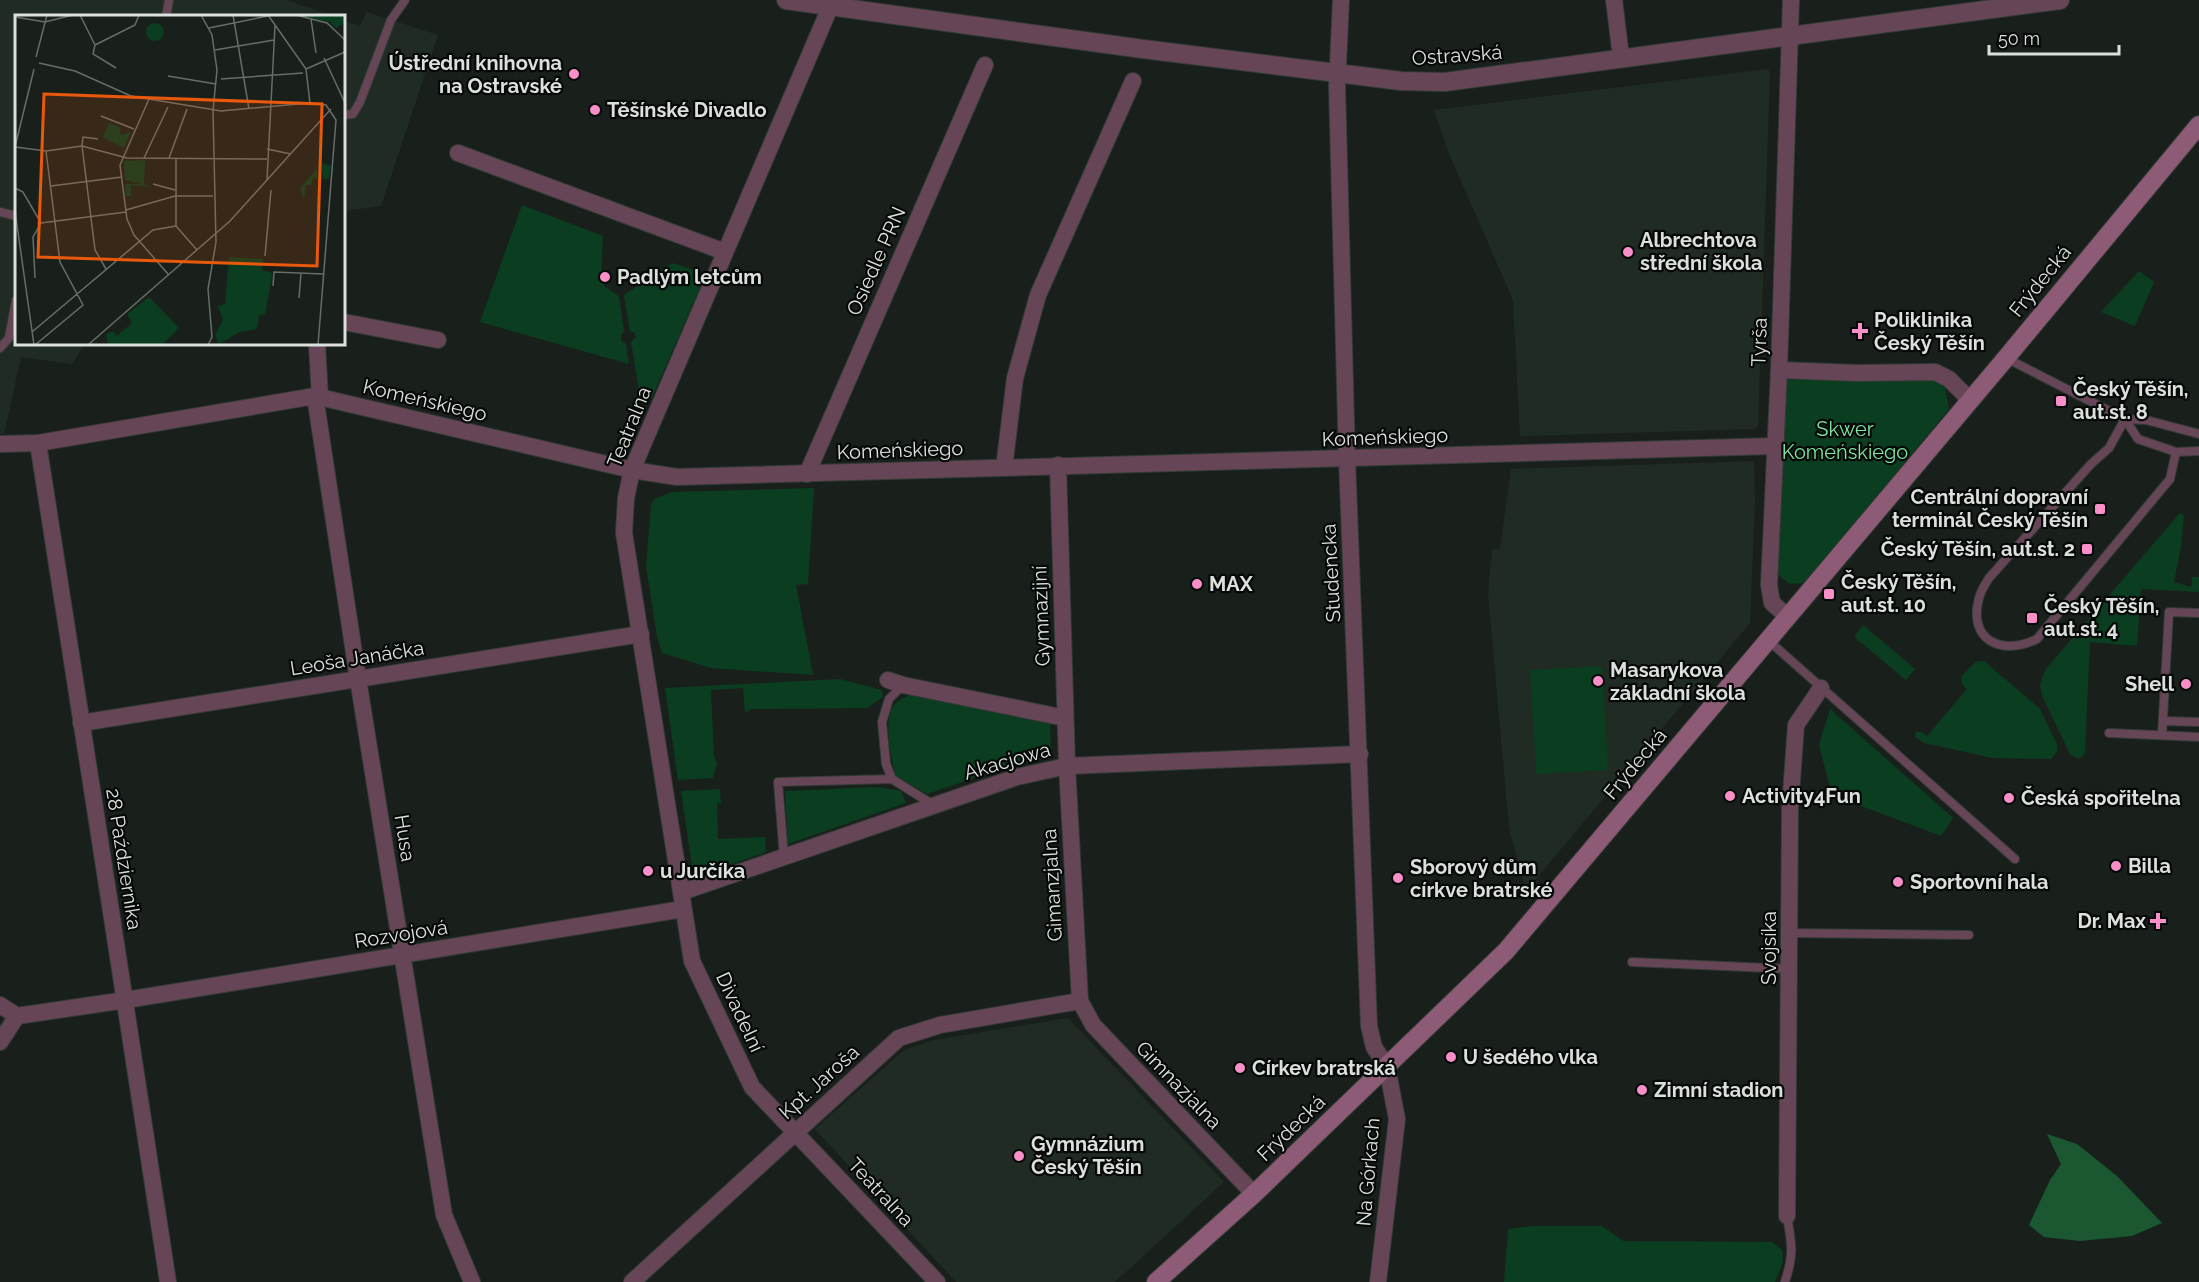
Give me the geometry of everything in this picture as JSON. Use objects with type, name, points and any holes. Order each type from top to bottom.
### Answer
[{"type":"main road","name":"Frýdecká","points":[[1156,1282],[1254,1194],[1506,951],[2007,358],[2199,125]]},
{"type":"street","name":"Ostravská","points":[[786,0],[1143,49],[1401,81],[1445,82],[2060,0]]},
{"type":"street","name":"Studencka","points":[[1341,0],[1337,72],[1347,459],[1369,1026],[1374,1047],[1387,1066]]},
{"type":"street","points":[[1614,0],[1621,57]]},
{"type":"street","name":"Tyrša","points":[[1788,617],[1772,603],[1769,585],[1779,370],[1791,0]]},
{"type":"street","name":"Teatralna","points":[[682,901],[624,533],[626,498],[632,470],[831,5]]},
{"type":"street","name":"Osiedle PRN","points":[[807,474],[985,65]]},
{"type":"street","points":[[1004,468],[1015,378],[1038,295],[1132,81]]},
{"type":"street","points":[[458,153],[725,252]]},
{"type":"street","points":[[345,322],[438,340]]},
{"type":"street","name":"Husa","points":[[317,345],[317,397],[358,679],[444,1215],[472,1282]]},
{"type":"street","points":[[1779,370],[1857,373],[1935,372],[1949,379],[1970,400]]},
{"type":"street","name":"Komeńskiego","points":[[0,444],[38,443],[317,397],[632,470],[677,477],[1775,446]]},
{"type":"street","name":"28 Października","points":[[38,443],[168,1282]]},
{"type":"street","name":"Gymnazijní","points":[[1058,465],[1066,766]]},
{"type":"street","name":"Leoša Janáčka","points":[[81,723],[641,634]]},
{"type":"street","points":[[895,683],[1065,718]]},
{"type":"street","name":"Svojsíka","points":[[1787,1216],[1790,808],[1796,725],[1821,688]]},
{"type":"street","name":"Akacjowa","points":[[682,901],[784,857],[1017,777],[1066,766],[1360,754]]},
{"type":"street","name":"Gimanzjalna","points":[[1066,766],[1080,1001]]},
{"type":"street","name":"Rozvojová","points":[[17,1016],[403,955],[682,901]]},
{"type":"street","name":"Divadelní","points":[[682,901],[692,961],[752,1087],[795,1132]]},
{"type":"street","name":"Kpt. Jaroša","points":[[632,1282],[899,1038],[940,1025],[1080,1001]]},
{"type":"street","name":"Gimnazjalna","points":[[1080,1001],[1093,1025],[1254,1194]]},
{"type":"street","points":[[0,1005],[17,1016],[0,1042]]},
{"type":"street","name":"Na Górkach","points":[[1378,1282],[1397,1119],[1387,1066]]},
{"type":"street","name":"Teatralna","points":[[795,1132],[937,1282]]},
{"type":"lane","points":[[166,15],[169,0]]},
{"type":"lane","points":[[345,115],[353,114],[360,102],[391,20],[402,1]]},
{"type":"lane","points":[[0,212],[15,216]]},
{"type":"lane","points":[[0,348],[9,338],[15,305]]},
{"type":"lane","points":[[2007,358],[2125,419],[2146,420],[2199,434]]},
{"type":"lane","points":[[2125,419],[2109,448],[2091,464],[1989,578],[1980,595],[1977,615],[1978,627],[1987,639],[2002,647],[2022,647],[2037,639],[2170,479],[2176,452]]},
{"type":"lane","points":[[2125,419],[2138,439],[2176,452],[2198,451],[2199,439]]},
{"type":"lane","points":[[2162,735],[2169,612],[2199,613]]},
{"type":"lane","points":[[1769,641],[2015,859]]},
{"type":"lane","points":[[892,779],[886,764],[882,722],[895,683]]},
{"type":"lane","points":[[2163,720],[2199,722]]},
{"type":"lane","points":[[2109,732],[2199,737]]},
{"type":"lane","points":[[784,857],[778,783],[892,779],[935,806]]},
{"type":"lane","points":[[1790,933],[1969,935]]},
{"type":"lane","points":[[1632,962],[1790,969]]},
{"type":"lane","points":[[1785,1282],[1791,1266],[1793,1248],[1787,1216]]},
{"type":"shaded area","points":[[0,0],[287,0],[329,15],[15,15],[15,345],[84,345],[72,364],[21,357],[4,434],[0,434]]},
{"type":"shaded area","points":[[367,12],[438,35],[381,206],[345,211],[345,21],[360,26]]},
{"type":"shaded area","name":"Albrechtova střední škola","points":[[1768,69],[1770,73],[1758,426],[1754,429],[1520,436],[1513,300],[1450,156],[1434,110]]},
{"type":"shaded area","name":"Masarykova základní škola","points":[[1754,461],[1755,502],[1750,623],[1526,891],[1509,828],[1488,593],[1492,549],[1500,549],[1511,469]]},
{"type":"shaded area","name":"Gymnázium Český Těšín","points":[[1068,1018],[1224,1182],[1115,1282],[956,1282],[815,1129],[904,1050],[934,1040]]},
{"type":"green space","points":[[522,205],[603,236],[601,279],[605,287],[619,296],[624,332],[621,335],[621,341],[626,344],[629,364],[480,322]]},
{"type":"green space","points":[[672,263],[695,272],[701,278],[702,283],[652,398],[644,400],[640,397],[631,342],[636,337],[635,333],[630,331],[624,295]]},
{"type":"green space","points":[[2139,271],[2154,282],[2135,326],[2101,312]]},
{"type":"green space","name":"Skwer Komeńskiego","points":[[1934,379],[1945,388],[1949,409],[1805,583],[1790,584],[1777,574],[1787,380]]},
{"type":"green space","points":[[814,488],[808,584],[796,585],[813,675],[711,668],[662,653],[657,637],[646,566],[651,505],[654,499],[672,492]]},
{"type":"green space","points":[[2180,513],[2184,515],[2174,582],[2191,587],[2192,577],[2199,577],[2199,592],[2141,589],[2137,646],[2090,642],[2085,753],[2080,758],[2076,758],[2070,754],[2042,696],[2040,685],[2045,670]]},
{"type":"green space","points":[[1863,625],[1915,669],[1906,680],[1854,637]]},
{"type":"green space","points":[[1984,661],[2040,709],[2057,744],[2057,752],[2051,759],[1992,758],[1924,743],[1915,737],[1916,732],[1922,732],[1927,736],[1967,689],[1962,684],[1961,677],[1975,662]]},
{"type":"green space","points":[[1602,666],[1608,770],[1536,774],[1530,670]]},
{"type":"green space","points":[[840,679],[882,690],[883,697],[867,708],[751,709],[745,713],[743,688],[711,690],[714,756],[717,763],[713,778],[678,780],[665,688]]},
{"type":"green space","points":[[910,695],[1050,724],[1051,752],[927,794],[896,776],[890,748],[888,726],[892,708],[898,701]]},
{"type":"green space","points":[[1830,709],[1953,818],[1941,836],[1832,795],[1819,745]]},
{"type":"green space","points":[[877,787],[901,791],[906,803],[788,844],[785,791]]},
{"type":"green space","points":[[720,789],[721,803],[717,803],[718,839],[765,837],[766,852],[698,876],[693,873],[681,791]]},
{"type":"green space","points":[[2047,1134],[2077,1144],[2117,1176],[2162,1223],[2132,1236],[2080,1241],[2044,1237],[2029,1225],[2050,1180],[2061,1164]]},
{"type":"green space","points":[[1533,1226],[1602,1226],[1623,1241],[1772,1242],[1782,1250],[1783,1262],[1775,1282],[1504,1282],[1508,1229]]},
{"type":"place","name":"Ústřední knihovna na Ostravské","points":[[574,74]]},
{"type":"place","name":"Těšínské Divadlo","points":[[595,110]]},
{"type":"place","name":"Albrechtova střední škola","points":[[1628,252]]},
{"type":"place","name":"Padlým letcům","points":[[605,277]]},
{"type":"place","name":"Poliklinika Český Těšín","points":[[1860,331]]},
{"type":"place","name":"Český Těšín, aut.st. 8","points":[[2061,401]]},
{"type":"place","name":"Centrální dopravní terminál Český Těšín","points":[[2100,509]]},
{"type":"place","name":"Český Těšín, aut.st. 2","points":[[2087,549]]},
{"type":"place","name":"MAX","points":[[1197,584]]},
{"type":"place","name":"Český Těšín, aut.st. 10","points":[[1829,594]]},
{"type":"place","name":"Český Těšín, aut.st. 4","points":[[2032,618]]},
{"type":"place","name":"Masarykova základní škola","points":[[1598,681]]},
{"type":"place","name":"Shell","points":[[2186,684]]},
{"type":"place","name":"Activity4Fun","points":[[1730,796]]},
{"type":"place","name":"Česká spořitelna","points":[[2009,798]]},
{"type":"place","name":"Billa","points":[[2116,866]]},
{"type":"place","name":"u Jurčíka","points":[[648,871]]},
{"type":"place","name":"Sborový dům církve bratrské","points":[[1398,878]]},
{"type":"place","name":"Sportovní hala","points":[[1898,882]]},
{"type":"place","name":"Dr. Max","points":[[2158,921]]},
{"type":"place","name":"U šedého vlka","points":[[1451,1057]]},
{"type":"place","name":"Církev bratrská","points":[[1240,1068]]},
{"type":"place","name":"Zimní stadion","points":[[1642,1090]]},
{"type":"place","name":"Gymnázium Český Těšín","points":[[1019,1156]]}]
